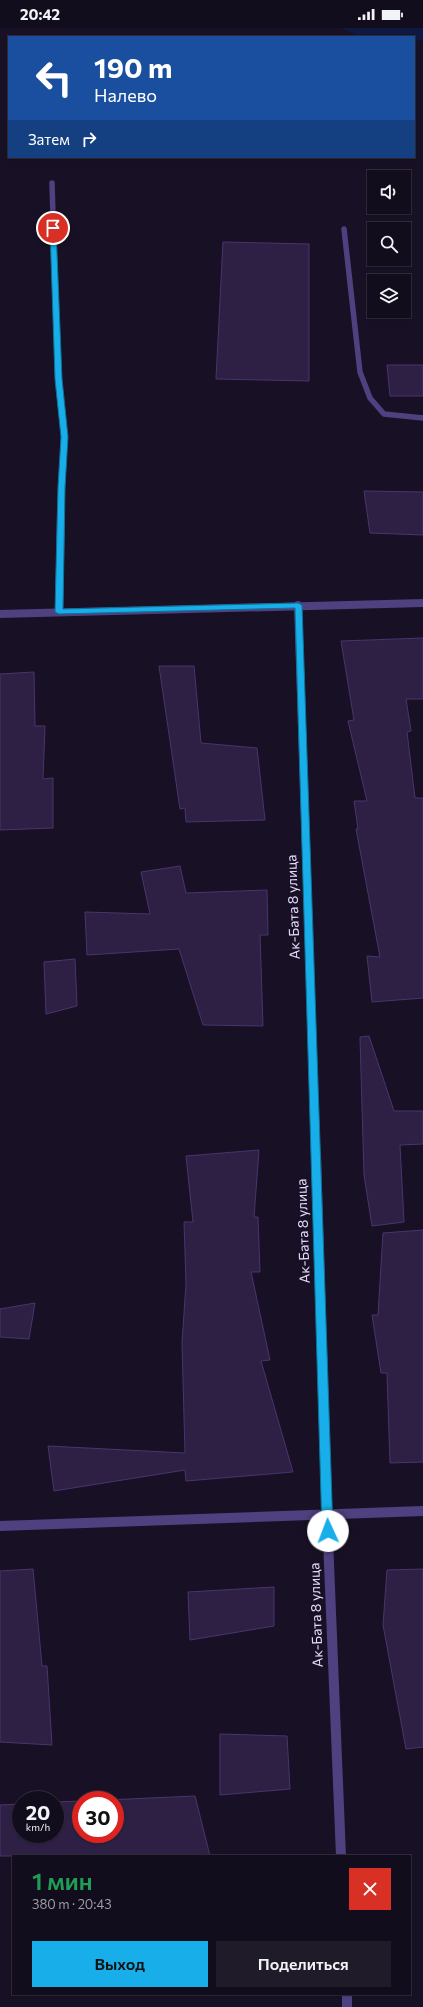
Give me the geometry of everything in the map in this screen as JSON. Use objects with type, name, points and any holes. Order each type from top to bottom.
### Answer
[{"type":"street","points":[[52,183],[58,379],[65,437],[61,487],[59,612]]},
{"type":"street","points":[[344,229],[360,372],[370,398],[384,414],[423,418]]},
{"type":"street","points":[[0,614],[298,605],[423,603]]},
{"type":"street","name":"Ак-Бата 8 улица","points":[[298,605],[327,1515],[341,1855]]},
{"type":"street","points":[[0,1526],[423,1512]]},
{"type":"street","points":[[347,1995],[347,2007]]},
{"type":"water","points":[[340,28],[423,28],[423,40],[415,41],[415,36],[360,36]]},
{"type":"building","points":[[223,242],[309,244],[309,381],[216,379]]},
{"type":"building","points":[[387,365],[423,365],[423,396],[390,396]]},
{"type":"building","points":[[364,491],[423,492],[423,535],[370,533]]},
{"type":"building","points":[[423,638],[423,699],[406,699],[411,731],[407,732],[415,798],[423,798],[423,998],[372,1002],[367,956],[380,957],[356,829],[358,829],[354,801],[367,801],[348,721],[354,720],[341,641]]},
{"type":"building","points":[[159,666],[194,666],[201,743],[257,748],[265,820],[186,822],[185,808],[180,809]]},
{"type":"building","points":[[34,672],[35,726],[45,726],[43,779],[53,778],[53,828],[0,830],[0,674]]},
{"type":"building","points":[[180,866],[186,893],[267,890],[268,935],[260,935],[263,1026],[203,1025],[179,949],[87,955],[85,912],[150,914],[141,872]]},
{"type":"building","points":[[75,959],[77,1006],[46,1014],[44,962]]},
{"type":"building","points":[[369,1036],[394,1111],[423,1111],[423,1144],[400,1145],[404,1222],[372,1226],[364,1175],[360,1037]]},
{"type":"building","points":[[259,1150],[254,1217],[258,1217],[260,1272],[251,1272],[270,1360],[261,1361],[293,1472],[186,1481],[185,1470],[54,1491],[48,1446],[185,1453],[182,1343],[186,1284],[184,1222],[193,1222],[186,1156]]},
{"type":"building","points":[[423,1230],[423,1462],[390,1463],[387,1373],[381,1373],[372,1315],[378,1315],[383,1233]]},
{"type":"building","points":[[35,1303],[29,1339],[0,1337],[0,1309]]},
{"type":"building","points":[[33,1569],[42,1666],[47,1666],[52,1745],[0,1742],[0,1571]]},
{"type":"building","points":[[423,1569],[423,1747],[406,1749],[383,1625],[387,1570]]},
{"type":"building","points":[[274,1587],[274,1626],[190,1640],[188,1592]]},
{"type":"building","points":[[220,1734],[287,1736],[290,1789],[220,1795]]},
{"type":"building","points":[[195,1796],[210,1855],[0,1856],[0,1805],[12,1804],[12,1843],[64,1843],[64,1802],[72,1801],[72,1843],[124,1843],[124,1799]]},
{"type":"route","points":[[53,228],[58,379],[65,437],[61,487],[59,612],[298,605],[328,1531]]}]
